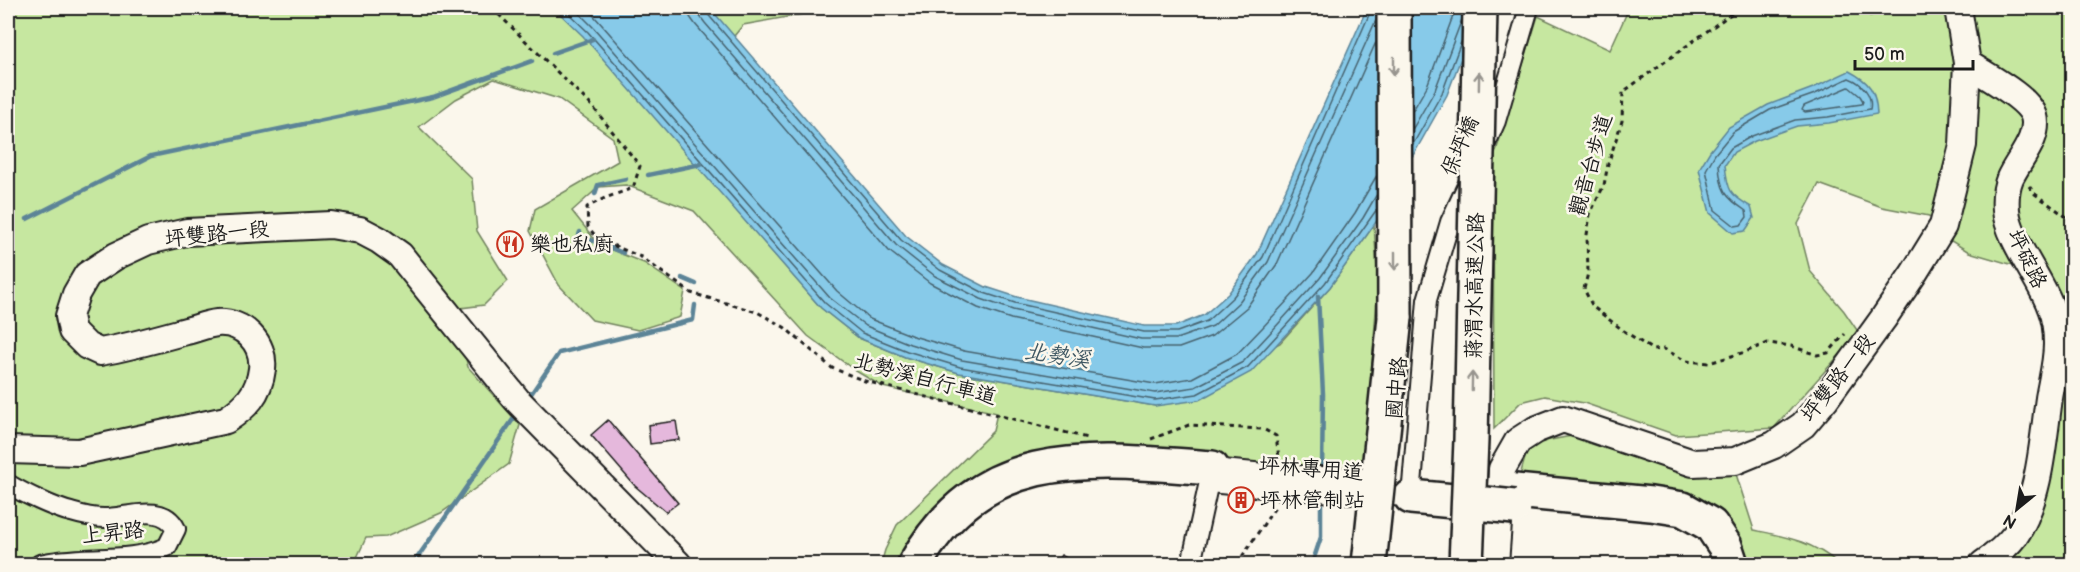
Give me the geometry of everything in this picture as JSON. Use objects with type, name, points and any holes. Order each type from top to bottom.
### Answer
[{"type":"highway","points":[[1392,564],[1395,318],[1394,8]]},
{"type":"highway","name":"蔣渭水高速公路","points":[[1466,564],[1471,440],[1480,8]]},
{"type":"highway","points":[[1369,564],[1395,318]]},
{"type":"highway","points":[[1471,440],[1476,564]]},
{"type":"highway","points":[[915,564],[928,541],[950,515],[1004,478],[1046,466],[1113,460],[1211,476]]},
{"type":"highway","points":[[937,564],[968,525],[1024,492],[1088,479],[1211,476]]},
{"type":"highway","points":[[1411,489],[1500,497],[1651,504],[1683,509],[1711,525],[1725,546],[1731,564]]},
{"type":"highway","points":[[1500,497],[1643,518],[1680,526],[1693,534],[1714,564]]},
{"type":"street","name":"保坪橋","points":[[1427,300],[1450,222],[1496,121],[1529,8]]},
{"type":"street","points":[[1958,8],[1967,63]]},
{"type":"street","name":"坪雙路一段","points":[[1495,564],[1502,469],[1518,441],[1535,430],[1563,419],[1693,463],[1735,461],[1774,445],[1803,425],[1826,398],[1884,319],[1943,226],[1963,145],[1967,63]]},
{"type":"street","name":"坪碇路","points":[[1967,63],[2022,100],[2035,118],[2032,138],[2010,179],[2006,193],[2006,211],[2012,230],[2051,308],[2057,328],[2035,488],[2016,533],[1999,553],[1983,564]]},
{"type":"street","name":"坪雙路一段","points":[[8,450],[79,452],[226,420],[244,409],[255,391],[262,369],[261,352],[253,336],[238,326],[218,323],[100,352],[87,346],[72,331],[69,316],[76,294],[87,275],[117,256],[148,241],[188,232],[331,225],[360,230],[400,255],[517,400],[678,564]]},
{"type":"street","name":"國中路","points":[[1411,489],[1427,300]]},
{"type":"street","points":[[1191,564],[1211,476]]},
{"type":"street","name":"坪林專用道","points":[[1211,476],[1276,483],[1411,489]]},
{"type":"street","name":"上昇路","points":[[8,484],[69,512],[101,518],[144,513],[160,514],[173,522],[176,529],[175,536],[167,547],[153,553],[128,558],[56,561],[40,564]]},
{"type":"path","name":"北勢溪自行車道","points":[[492,8],[592,106],[640,166],[633,188],[587,207],[588,227],[598,239],[641,257],[691,293],[757,312],[784,327],[832,368],[865,381],[1094,439]]},
{"type":"path","name":"觀音台步道","points":[[1739,8],[1623,92],[1622,121],[1608,164],[1604,185],[1590,214],[1587,235],[1588,273],[1584,288],[1593,307],[1624,331],[1653,351],[1664,350],[1686,361],[1709,363],[1767,343],[1791,346],[1817,355],[1828,353],[1850,329]]},
{"type":"path","points":[[2026,180],[2035,194],[2073,221]]},
{"type":"path","points":[[1142,443],[1189,425],[1263,429],[1276,436],[1280,451],[1276,483],[1237,564]]},
{"type":"green space","points":[[8,8],[837,8],[743,25],[662,125],[821,308],[859,338],[905,357],[959,373],[1155,406],[1280,343],[1330,287],[1374,225],[1378,284],[1364,471],[1084,460],[961,504],[914,564],[881,564],[897,525],[993,431],[997,413],[883,387],[856,371],[808,336],[694,211],[626,185],[599,187],[572,211],[599,245],[644,263],[685,291],[680,317],[638,330],[592,320],[559,285],[530,231],[535,209],[618,161],[613,138],[559,99],[494,79],[456,99],[419,127],[472,179],[477,231],[508,281],[484,305],[453,309],[468,367],[520,425],[509,464],[441,513],[386,537],[366,538],[354,564],[8,564]]},
{"type":"green space","points":[[1629,8],[1869,8],[1870,16],[1899,8],[2072,8],[2072,564],[1998,564],[2048,483],[2068,363],[2034,271],[1969,252],[1943,236],[1929,216],[1882,207],[1819,184],[1798,224],[1810,271],[1844,311],[1859,333],[1774,428],[1676,435],[1584,403],[1545,396],[1521,402],[1494,429],[1493,161],[1538,16],[1610,50]]},
{"type":"green space","points":[[1577,435],[1735,471],[1754,530],[1809,545],[1839,564],[1737,564],[1710,518],[1517,486],[1529,444]]},
{"type":"water","name":"北勢溪","points":[[554,8],[710,8],[906,236],[943,265],[986,287],[1017,297],[1144,326],[1176,326],[1204,315],[1228,294],[1257,254],[1367,8],[1480,8],[1447,95],[1374,225],[1330,287],[1251,372],[1199,400],[1155,406],[959,373],[905,357],[859,338],[821,308],[583,36]]},
{"type":"water","points":[[1849,71],[1871,88],[1877,114],[1797,126],[1755,141],[1734,152],[1725,165],[1727,181],[1734,195],[1751,207],[1754,218],[1745,231],[1733,233],[1710,213],[1699,169],[1710,151],[1729,127],[1768,105]]},
{"type":"building","points":[[608,420],[678,503],[666,512],[635,486],[591,435]]},
{"type":"building","points":[[676,421],[679,440],[650,444],[648,425]]},
{"type":"building","points":[[1061,555],[1077,564],[1055,564]]},
{"type":"waterway","points":[[553,53],[593,39]]},
{"type":"waterway","points":[[27,219],[151,156],[433,97],[532,61]]},
{"type":"waterway","points":[[648,175],[701,164]]},
{"type":"waterway","points":[[595,194],[598,185],[626,179]]},
{"type":"waterway","points":[[580,232],[579,235],[623,253]]},
{"type":"waterway","points":[[682,278],[696,284]]},
{"type":"waterway","points":[[1318,296],[1323,394],[1322,473]]},
{"type":"waterway","points":[[531,394],[559,353],[693,320],[695,305]]},
{"type":"waterway","points":[[413,564],[514,418]]},
{"type":"waterway","points":[[1312,564],[1321,537],[1321,496]]},
{"type":"place","name":"樂也私廚","points":[[510,244]]},
{"type":"place","name":"坪林管制站","points":[[1241,500]]}]
